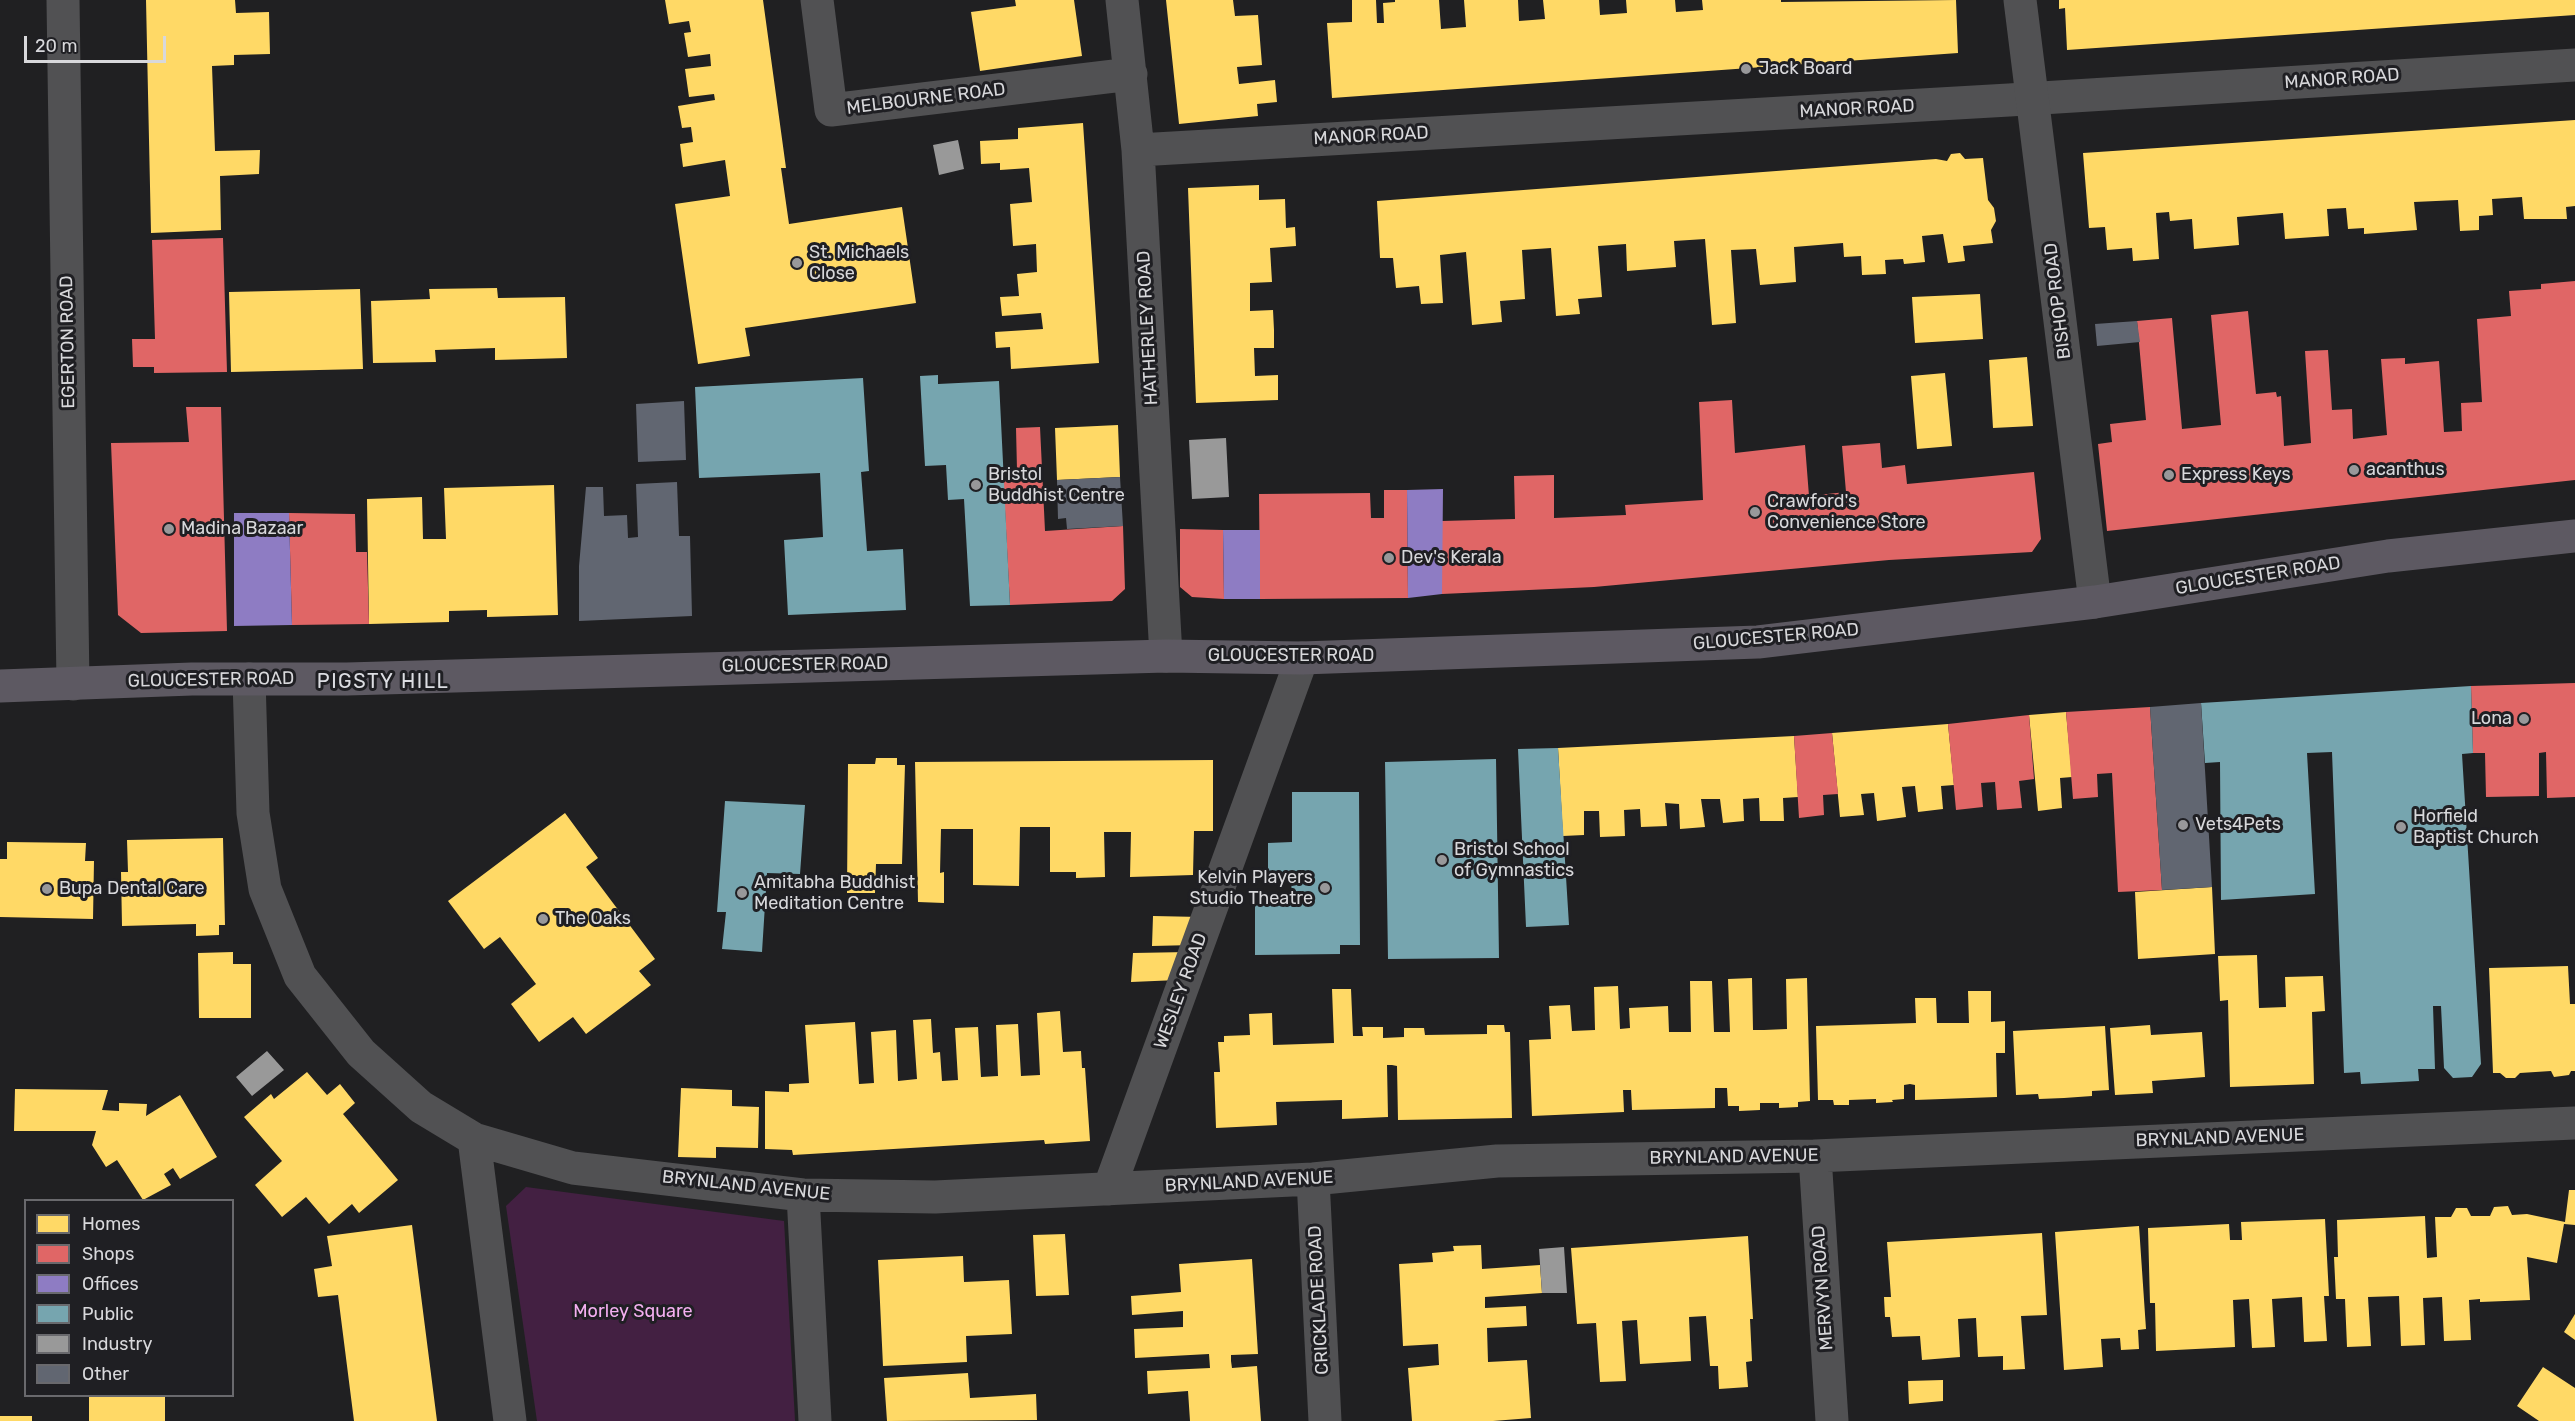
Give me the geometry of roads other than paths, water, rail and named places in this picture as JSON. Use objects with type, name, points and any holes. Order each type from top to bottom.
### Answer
[{"type":"main road","name":"GLOUCESTER ROAD","points":[[0,686],[249,679],[347,679],[1166,656],[1302,658],[1758,642],[2095,602],[2388,556],[2575,536]]},
{"type":"street","name":"EGERTON ROAD","points":[[63,0],[73,684]]},
{"type":"street","name":"MELBOURNE ROAD","points":[[817,0],[831,110],[1131,74]]},
{"type":"street","name":"HATHERLEY ROAD","points":[[1122,0],[1138,150],[1166,656]]},
{"type":"street","name":"BISHOP ROAD","points":[[2020,0],[2095,602]]},
{"type":"street","name":"MANOR ROAD","points":[[1138,150],[2034,99],[2575,65]]},
{"type":"street","name":"WESLEY ROAD","points":[[1109,1189],[1302,658]]},
{"type":"street","name":"BRYNLAND AVENUE","points":[[249,679],[253,813],[265,889],[300,976],[361,1053],[421,1107],[474,1139],[573,1168],[803,1195],[934,1197],[1313,1179],[1497,1161],[1815,1156],[2575,1123]]},
{"type":"street","points":[[474,1139],[510,1421]]},
{"type":"street","name":"MERVYN ROAD","points":[[1815,1156],[1832,1421]]},
{"type":"street","name":"CRICKLADE ROAD","points":[[1313,1179],[1325,1421]]},
{"type":"street","points":[[803,1195],[815,1421]]},
{"type":"place","name":"Jack Board","points":[[1746,69]]},
{"type":"place","name":"St. Michaels Close","points":[[797,263]]},
{"type":"place","name":"acanthus","points":[[2354,470]]},
{"type":"place","name":"Express Keys","points":[[2169,475]]},
{"type":"place","name":"Bristol Buddhist Centre","points":[[976,485]]},
{"type":"place","name":"Crawford's Convenience Store","points":[[1755,512]]},
{"type":"place","name":"Madina Bazaar","points":[[169,529]]},
{"type":"place","name":"Dev's Kerala","points":[[1389,558]]},
{"type":"place","name":"Lona","points":[[2524,719]]},
{"type":"place","name":"Vets4Pets","points":[[2183,825]]},
{"type":"place","name":"Horfield Baptist Church","points":[[2401,827]]},
{"type":"place","name":"Bristol School of Gymnastics","points":[[1442,860]]},
{"type":"place","name":"Kelvin Players Studio Theatre","points":[[1325,888]]},
{"type":"place","name":"Bupa Dental Care","points":[[47,889]]},
{"type":"place","name":"Amitabha Buddhist Meditation Centre","points":[[742,893]]},
{"type":"place","name":"The Oaks","points":[[543,919]]},
{"type":"district","name":"PIGSTY HILL","points":[[383,682]]},
{"type":"park label","name":"Morley Square","points":[[633,1312]]}]
